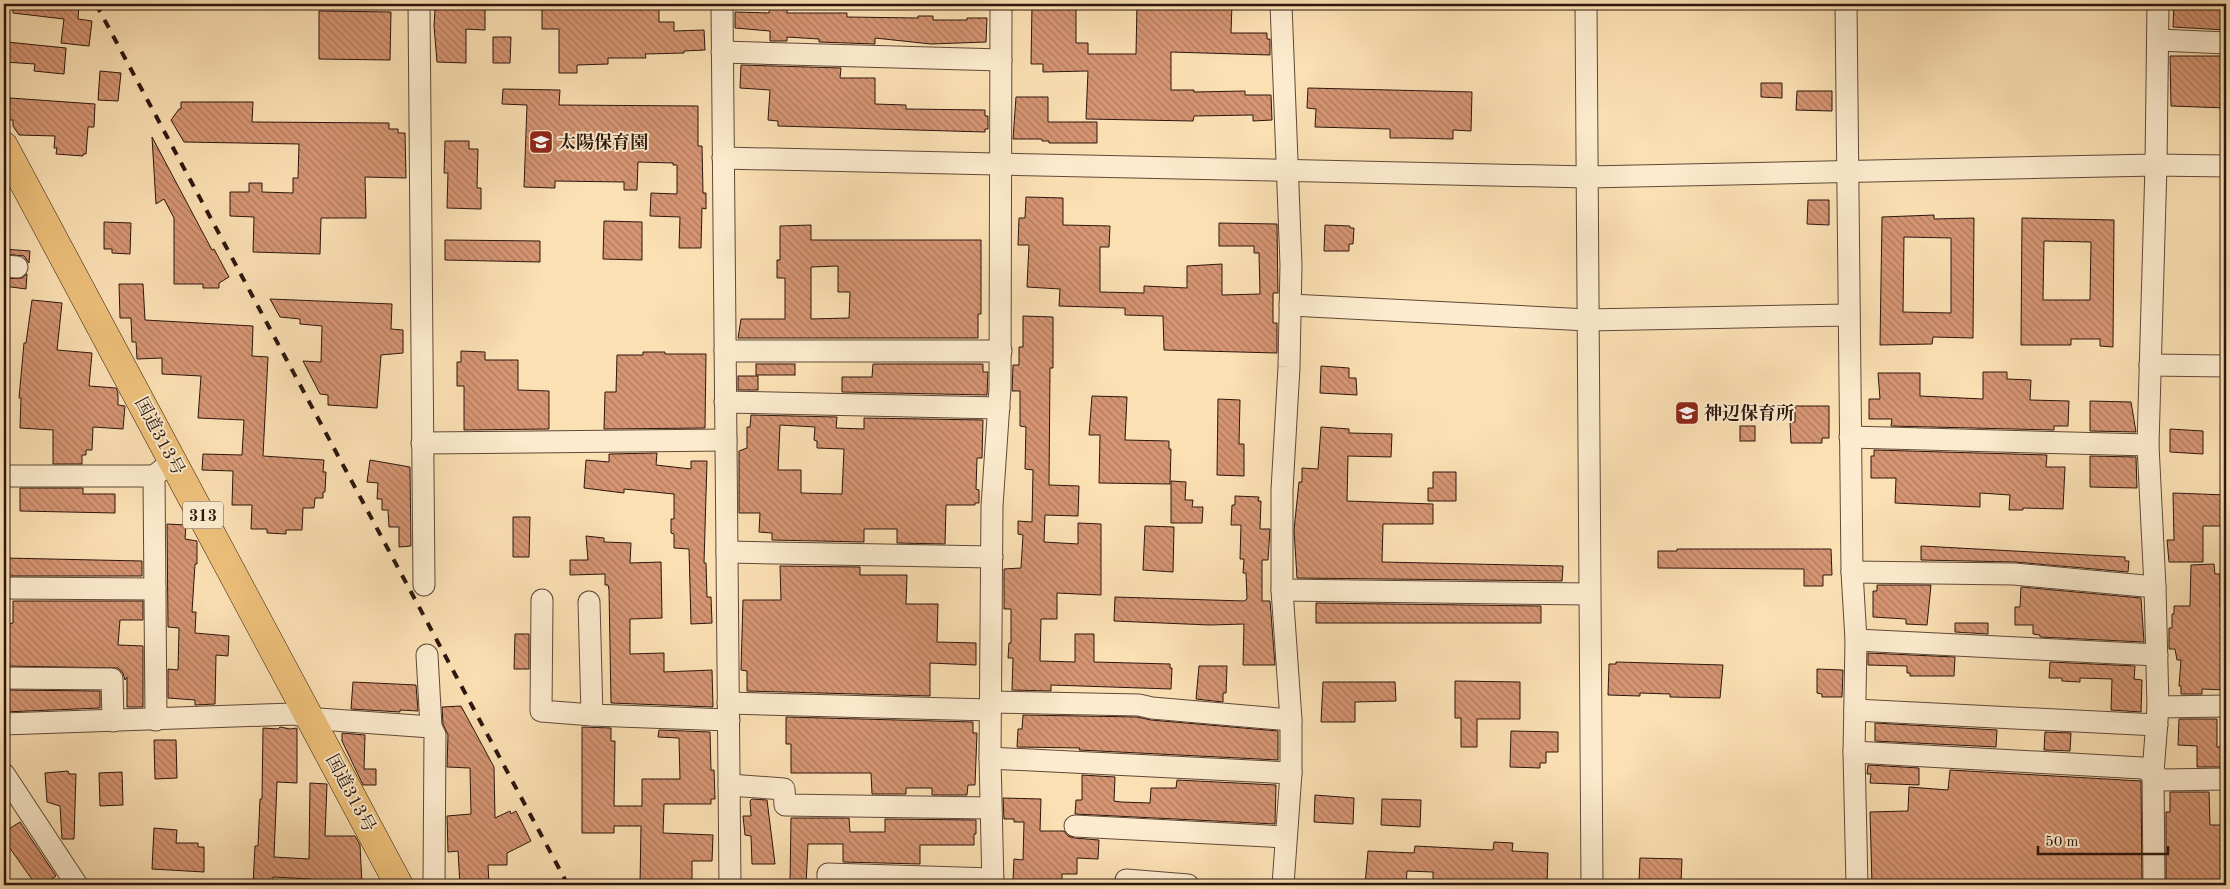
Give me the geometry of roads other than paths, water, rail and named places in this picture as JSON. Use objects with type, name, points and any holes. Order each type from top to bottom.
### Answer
[{"type":"highway","name":"国道313号","points":[[4,146],[164,469],[311,718],[400,885]]},
{"type":"street","points":[[419,4],[424,585]]},
{"type":"street","points":[[722,4],[730,885]]},
{"type":"street","points":[[828,885],[828,874],[993,882],[990,808],[990,706],[992,506],[1001,351],[1001,4]]},
{"type":"street","points":[[1281,4],[1290,305],[1289,367],[1282,490],[1282,590],[1291,720],[1291,773],[1283,885]]},
{"type":"street","points":[[1586,4],[1592,885]]},
{"type":"street","points":[[1846,4],[1852,572],[1856,640],[1854,752],[1856,885]]},
{"type":"street","points":[[2154,885],[2153,773],[2157,716],[2157,655],[2148,445],[2156,165],[2158,4]]},
{"type":"street","points":[[2158,40],[2226,43]]},
{"type":"street","points":[[722,52],[1001,60]]},
{"type":"street","points":[[723,158],[1001,166],[1587,178],[2156,165],[2226,166]]},
{"type":"street","points":[[1290,305],[1588,320],[1849,315]]},
{"type":"street","points":[[725,351],[1001,351]]},
{"type":"street","points":[[2150,365],[2226,366]]},
{"type":"street","points":[[726,402],[999,408]]},
{"type":"street","points":[[1850,437],[2148,445]]},
{"type":"street","points":[[422,443],[726,440]]},
{"type":"street","points":[[4,476],[164,469],[155,589],[156,720]]},
{"type":"street","points":[[727,552],[992,557]]},
{"type":"street","points":[[1852,572],[2014,574],[2155,587]]},
{"type":"street","points":[[4,588],[155,589]]},
{"type":"street","points":[[1282,590],[1589,594]]},
{"type":"street","points":[[542,600],[540,711],[592,715],[990,706],[1139,705],[1152,708],[1291,720]]},
{"type":"street","points":[[589,602],[592,715]]},
{"type":"street","points":[[1856,640],[2157,655]]},
{"type":"street","points":[[427,655],[431,727],[435,735],[434,885]]},
{"type":"street","points":[[4,678],[112,678],[113,721]]},
{"type":"street","points":[[1855,710],[2157,716],[2226,706]]},
{"type":"street","points":[[4,724],[294,714],[311,718],[431,727]]},
{"type":"street","points":[[1854,752],[2142,768],[2162,780],[2226,779]]},
{"type":"street","points":[[990,758],[1291,773]]},
{"type":"street","points":[[4,774],[77,885]]},
{"type":"street","points":[[729,785],[784,788],[785,805],[990,808]]},
{"type":"street","points":[[1076,826],[1286,836]]},
{"type":"street","points":[[1126,880],[1188,885]]},
{"type":"railway","points":[[96,4],[568,885]]},
{"type":"place","name":"太陽保育園","points":[[541,142]]},
{"type":"place","name":"神辺保育所","points":[[1687,413]]}]
